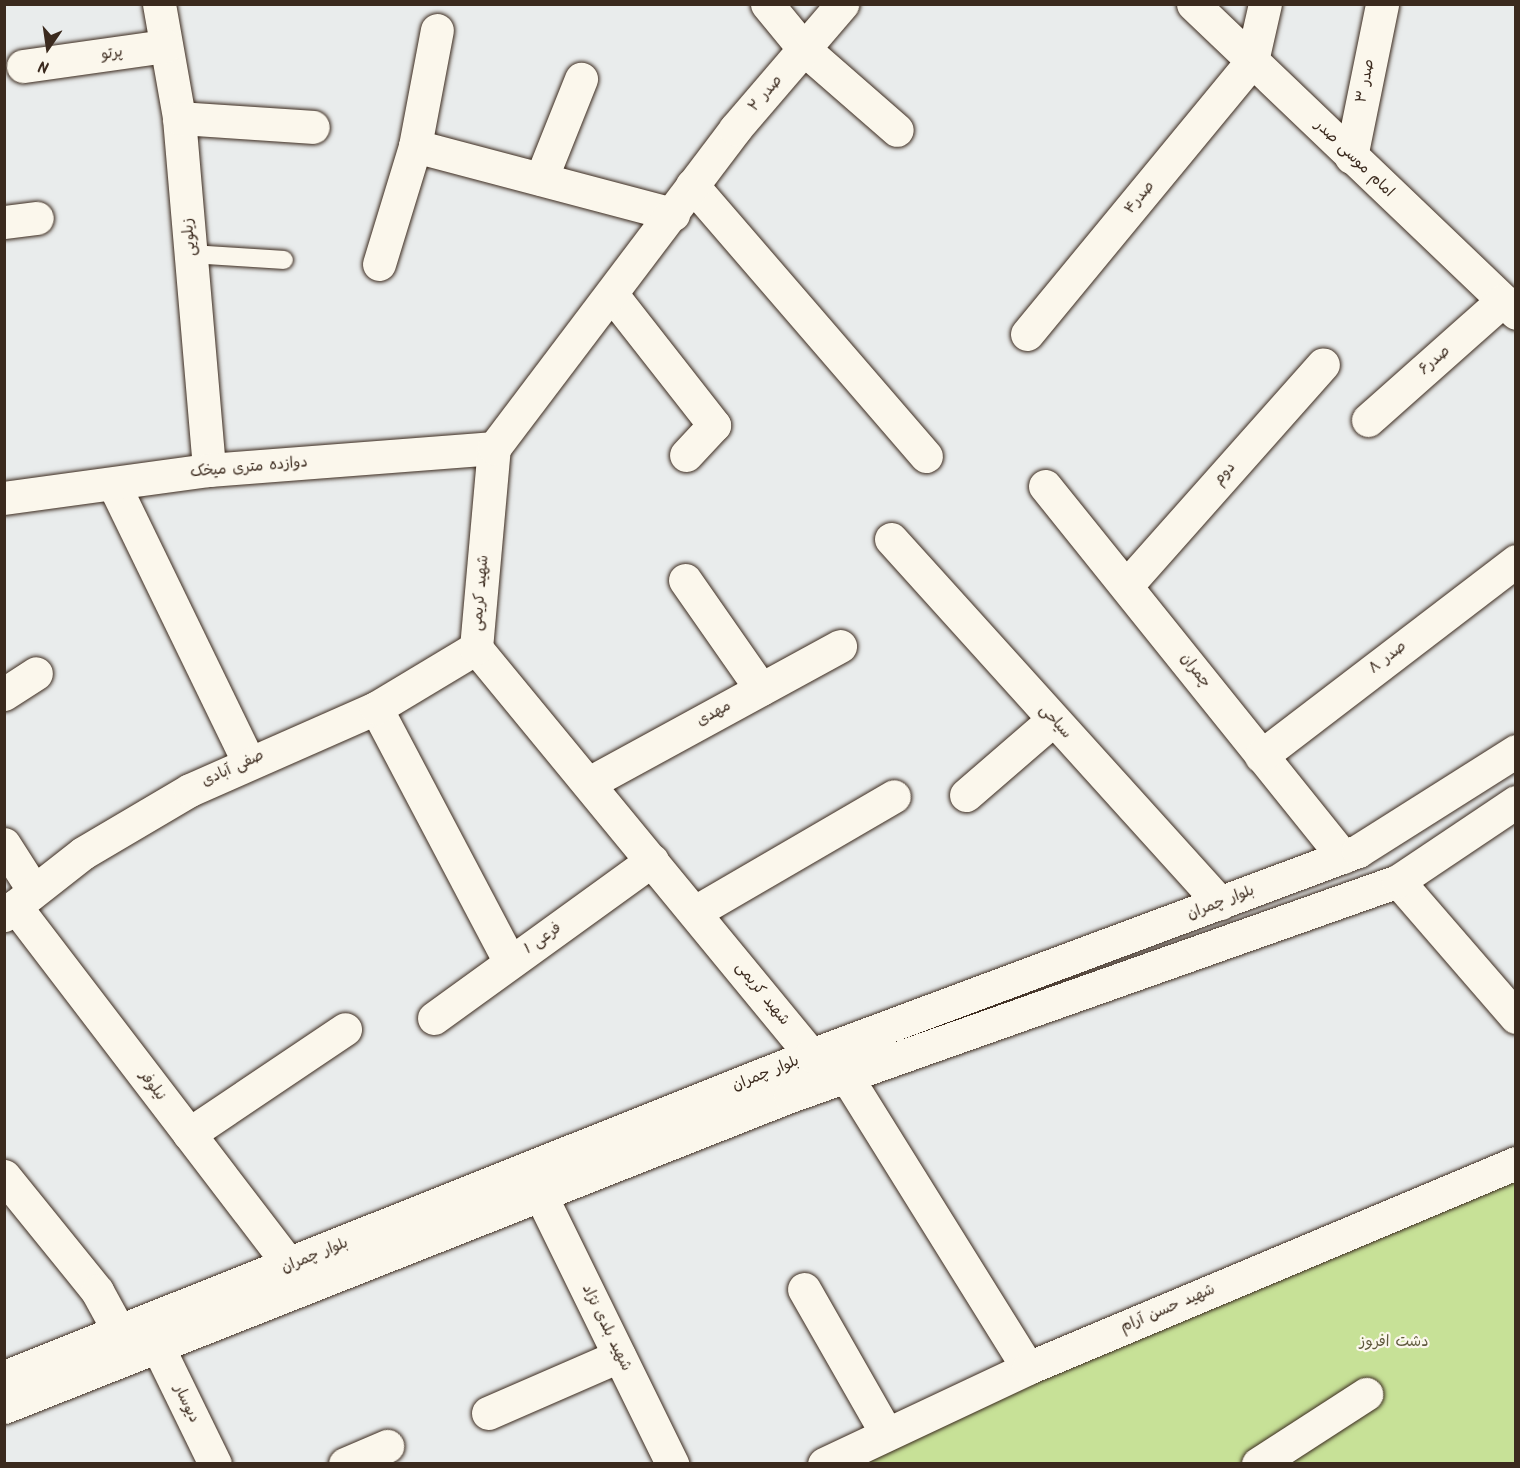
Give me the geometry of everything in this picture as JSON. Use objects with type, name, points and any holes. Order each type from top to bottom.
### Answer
[{"type":"street","name":"زیلویی","points":[[159,4],[179,118],[209,471]]},
{"type":"street","points":[[767,4],[804,49],[897,130]]},
{"type":"street","name":"صدر ۲","points":[[692,185],[842,4]]},
{"type":"street","name":"امام موسی صدر","points":[[1194,4],[1509,307]]},
{"type":"street","points":[[1252,61],[1265,4]]},
{"type":"street","name":"صدر ۳","points":[[1351,157],[1382,4]]},
{"type":"street","points":[[379,264],[416,146],[437,30]]},
{"type":"street","name":"پرتو","points":[[23,66],[166,46]]},
{"type":"street","name":"صدر۴","points":[[1027,334],[1252,61]]},
{"type":"street","points":[[541,179],[581,79]]},
{"type":"street","points":[[179,118],[313,128]]},
{"type":"street","points":[[416,146],[673,214]]},
{"type":"street","points":[[494,448],[613,296],[692,185],[926,456]]},
{"type":"street","points":[[4,222],[37,218]]},
{"type":"street","points":[[613,296],[714,426],[686,455]]},
{"type":"street","name":"صدر۶","points":[[1368,420],[1509,307]]},
{"type":"street","name":"دوم","points":[[1127,585],[1323,364]]},
{"type":"street","name":"دوازده متری میخک","points":[[4,498],[209,471],[494,448]]},
{"type":"street","name":"شهید کریمی","points":[[494,448],[476,648],[811,1055]]},
{"type":"street","points":[[114,485],[248,761]]},
{"type":"street","name":"چمران","points":[[1045,486],[1127,585],[1343,857]]},
{"type":"street","name":"سیاحی","points":[[891,539],[1220,903]]},
{"type":"street","name":"صدر ۸","points":[[1261,756],[1515,561]]},
{"type":"street","points":[[685,580],[761,688]]},
{"type":"street","name":"مهدی","points":[[589,783],[840,646]]},
{"type":"street","name":"صفی آبادی","points":[[17,903],[136,821],[248,761],[376,708],[476,648]]},
{"type":"street","points":[[4,694],[36,673]]},
{"type":"street","points":[[376,708],[510,962]]},
{"type":"street","points":[[966,795],[1053,720]]},
{"type":"street","name":"بلوار چمران","points":[[4,1377],[290,1266],[811,1055],[1343,857],[1409,823],[1515,751]]},
{"type":"street","points":[[695,912],[894,796]]},
{"type":"street","name":"بلوار چمران","points":[[4,1407],[540,1194],[846,1076],[1398,881],[1515,802]]},
{"type":"street","name":"نیلوفر","points":[[4,844],[17,903],[290,1266]]},
{"type":"street","name":"فرعی 1","points":[[434,1018],[652,860]]},
{"type":"street","points":[[1398,881],[1515,1017]]},
{"type":"street","points":[[189,1134],[345,1029]]},
{"type":"street","points":[[846,1076],[1028,1368]]},
{"type":"street","name":"شهید حسن آرام","points":[[825,1464],[886,1433],[1028,1368],[1515,1163]]},
{"type":"street","points":[[4,1176],[98,1291],[120,1333]]},
{"type":"street","name":"شهید بلدی نژاد","points":[[540,1194],[672,1464]]},
{"type":"street","points":[[804,1289],[886,1433]]},
{"type":"street","name":"دیوسار","points":[[157,1345],[215,1464]]},
{"type":"street","points":[[488,1413],[619,1356]]},
{"type":"street","points":[[1258,1464],[1366,1394]]},
{"type":"street","points":[[345,1464],[387,1446]]},
{"type":"lane","points":[[192,254],[284,260]]},
{"type":"green space","name":"دشت افروز","points":[[1515,1163],[1515,1463],[825,1464]]}]
